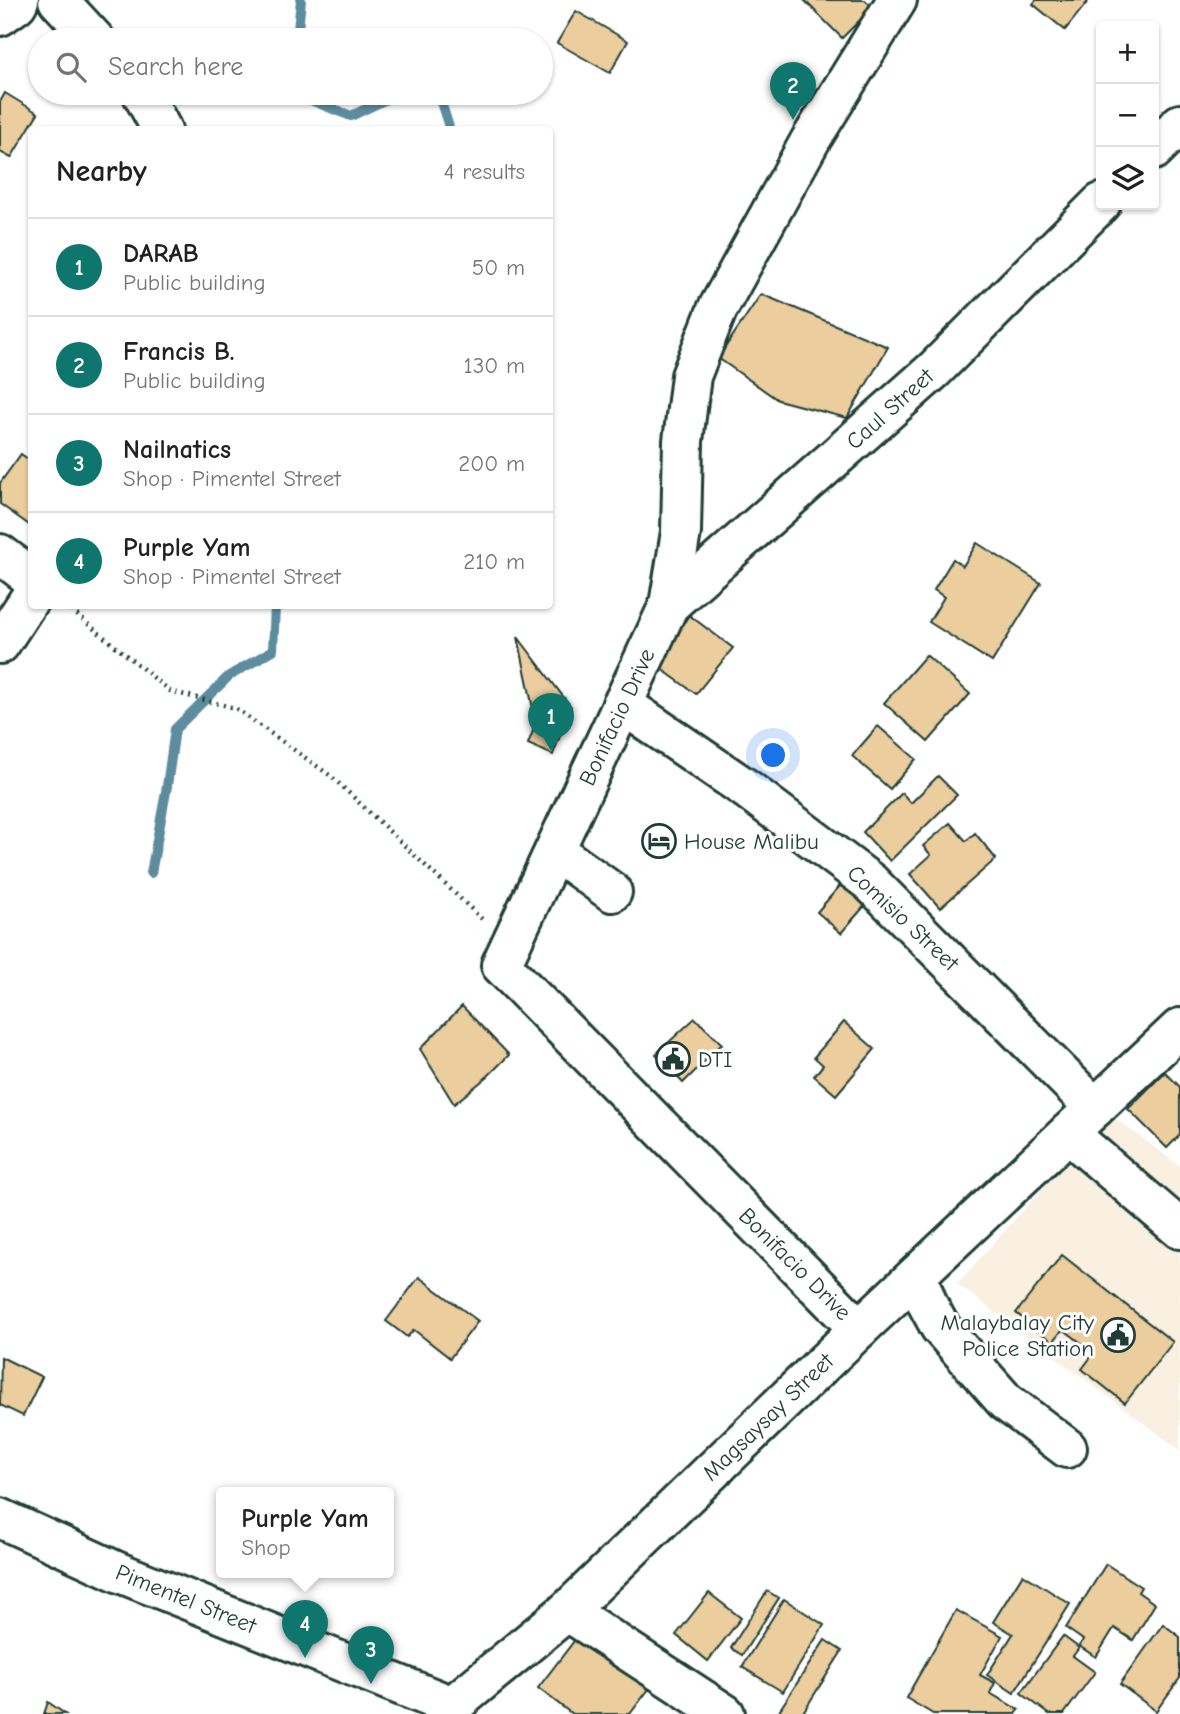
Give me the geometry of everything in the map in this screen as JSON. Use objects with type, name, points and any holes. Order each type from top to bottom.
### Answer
[{"type":"street","points":[[0,16],[19,0]]},
{"type":"street","points":[[58,0],[84,28]]},
{"type":"street","name":"Bonifacio Drive","points":[[859,1329],[501,965],[669,605],[681,532],[683,441],[691,376],[717,310],[810,141],[897,0]]},
{"type":"street","points":[[148,105],[160,126]]},
{"type":"street","points":[[1157,147],[1180,124]]},
{"type":"street","name":"Caul Street","points":[[669,605],[934,370],[1096,208]]},
{"type":"street","points":[[0,554],[28,575]]},
{"type":"street","points":[[0,644],[28,601]]},
{"type":"street","name":"Comisio Street","points":[[622,704],[748,790],[870,882],[1180,1229]]},
{"type":"street","points":[[555,851],[612,892]]},
{"type":"street","name":"Magsaysay Street","points":[[448,1710],[567,1611],[859,1329],[1180,1028]]},
{"type":"street","points":[[918,1275],[928,1305],[940,1327],[1005,1401],[1067,1448]]},
{"type":"street","name":"Pimentel Street","points":[[0,1518],[118,1572],[448,1710]]},
{"type":"street","points":[[567,1611],[725,1714]]},
{"type":"path","points":[[70,609],[170,691],[235,708],[331,776],[510,946]]},
{"type":"shaded area","points":[[1109,1114],[1180,1166],[1180,1450],[957,1284]]},
{"type":"building","points":[[804,0],[865,0],[873,7],[842,38]]},
{"type":"building","points":[[1036,0],[1089,0],[1065,30],[1033,4]]},
{"type":"building","points":[[576,11],[628,41],[610,73],[557,43]]},
{"type":"building","points":[[5,93],[38,113],[11,158],[0,152],[0,102]]},
{"type":"building","points":[[761,294],[888,347],[847,418],[778,400],[718,358]]},
{"type":"building","points":[[21,454],[28,459],[28,524],[0,504],[0,483]]},
{"type":"building","points":[[977,543],[1041,583],[992,662],[929,622],[944,597],[934,590],[953,559],[963,566]]},
{"type":"building","points":[[689,615],[733,648],[696,694],[656,665]]},
{"type":"building","points":[[518,637],[571,707],[561,733],[536,723]]},
{"type":"building","points":[[926,655],[970,694],[928,742],[884,703]]},
{"type":"building","points":[[536,723],[561,733],[553,755],[528,744]]},
{"type":"building","points":[[878,726],[916,759],[890,789],[852,756]]},
{"type":"building","points":[[938,776],[957,795],[890,861],[863,832],[902,793],[911,803]]},
{"type":"building","points":[[950,823],[966,841],[975,833],[996,859],[940,908],[910,874],[931,855],[923,846]]},
{"type":"building","points":[[845,880],[869,901],[841,933],[817,912]]},
{"type":"building","points":[[462,1006],[509,1055],[454,1104],[420,1049]]},
{"type":"building","points":[[695,1018],[722,1044],[683,1083],[656,1054]]},
{"type":"building","points":[[844,1022],[875,1049],[836,1095],[814,1076],[823,1065],[814,1057]]},
{"type":"building","points":[[1165,1072],[1180,1087],[1180,1135],[1167,1148],[1128,1109]]},
{"type":"building","name":"Malaybalay City Police Station","points":[[1062,1255],[1173,1342],[1125,1403],[1082,1369],[1094,1353],[1063,1329],[1053,1342],[1016,1313]]},
{"type":"building","points":[[419,1277],[478,1321],[450,1358],[414,1330],[407,1337],[386,1321]]},
{"type":"building","points":[[1,1357],[42,1377],[23,1416],[0,1405]]},
{"type":"building","points":[[1106,1564],[1141,1587],[1138,1592],[1155,1604],[1133,1640],[1114,1628],[1096,1657],[1079,1646],[1083,1640],[1066,1628]]},
{"type":"building","points":[[1023,1574],[1070,1604],[1014,1693],[987,1675],[1013,1634],[993,1622]]},
{"type":"building","points":[[767,1591],[779,1598],[742,1655],[731,1648]]},
{"type":"building","points":[[709,1593],[741,1618],[708,1661],[676,1635]]},
{"type":"building","points":[[784,1599],[824,1625],[783,1692],[742,1667]]},
{"type":"building","points":[[956,1610],[1002,1636],[980,1675],[995,1683],[990,1693],[1019,1710],[1016,1714],[933,1714],[906,1698]]},
{"type":"building","points":[[1163,1624],[1180,1637],[1180,1678],[1156,1711],[1120,1684]]},
{"type":"building","points":[[581,1632],[652,1685],[630,1714],[572,1714],[538,1688]]},
{"type":"building","points":[[1063,1636],[1079,1648],[1073,1656],[1095,1672],[1064,1714],[1049,1714],[1021,1693]]},
{"type":"building","points":[[825,1640],[842,1651],[802,1714],[777,1714]]},
{"type":"building","points":[[48,1702],[65,1714],[44,1714]]},
{"type":"waterway","points":[[298,28],[301,0]]},
{"type":"waterway","points":[[324,105],[351,116],[374,105]]},
{"type":"waterway","points":[[442,105],[449,126]]},
{"type":"waterway","points":[[151,873],[175,729],[229,676],[273,650],[275,609]]},
{"type":"place","name":"Francis B.","points":[[793,120]]},
{"type":"place","name":"DARAB","points":[[551,751]]},
{"type":"place","name":"House Malibu","points":[[659,841]]},
{"type":"place","name":"DTI","points":[[673,1059]]},
{"type":"place","name":"Malaybalay City Police Station","points":[[1118,1335]]},
{"type":"place","name":"Purple Yam","points":[[305,1658]]},
{"type":"place","name":"Nailnatics","points":[[371,1684]]}]
